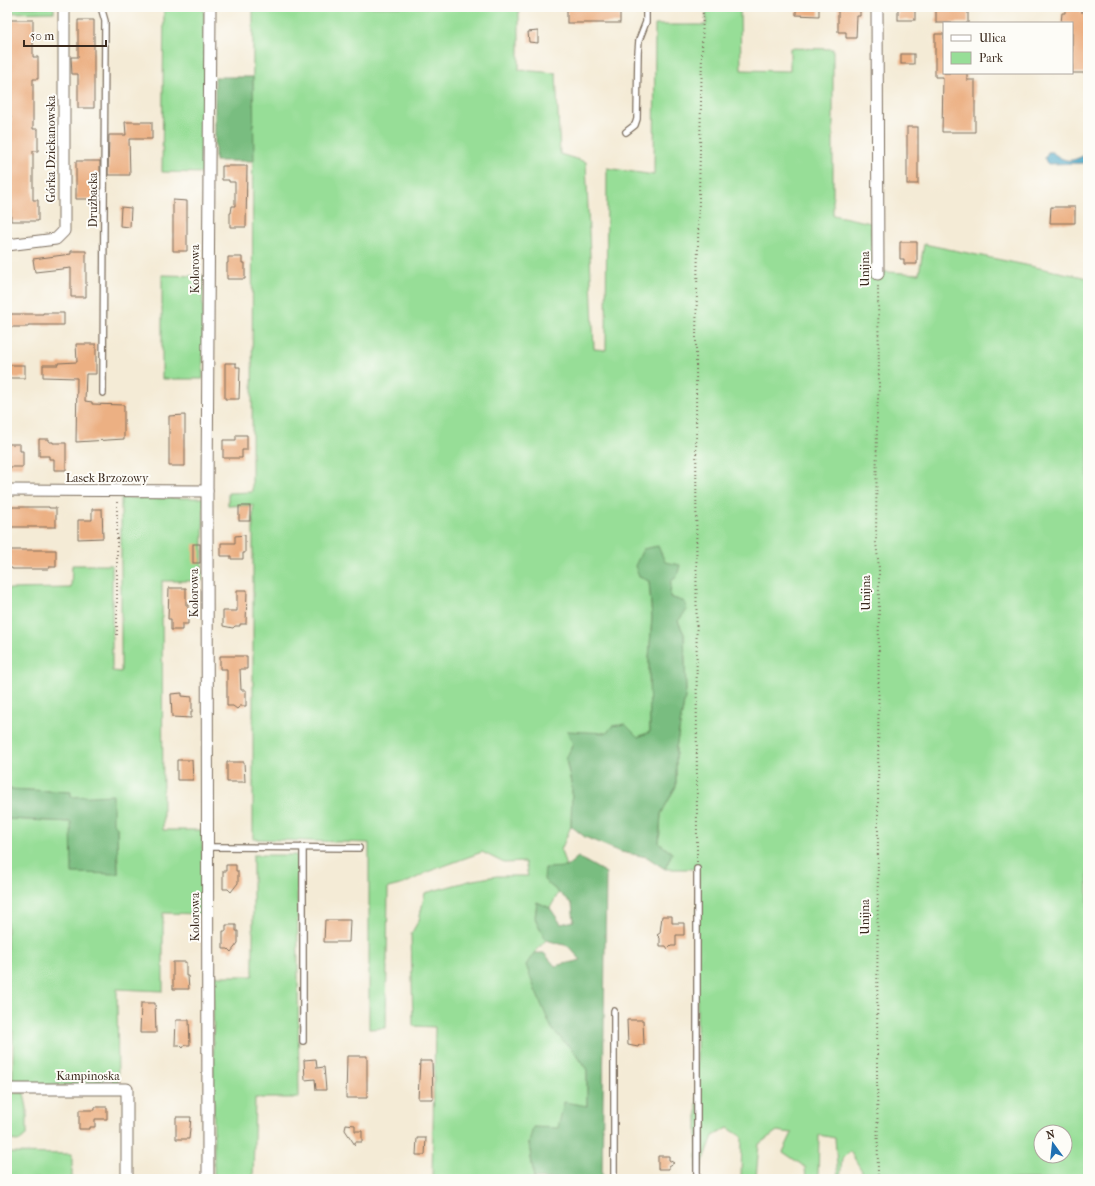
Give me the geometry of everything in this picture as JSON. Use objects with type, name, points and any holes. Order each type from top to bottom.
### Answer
[{"type":"street","name":"Górka Dziekanowska","points":[[7,245],[56,239],[64,231],[64,7]]},
{"type":"street","name":"Kolorowa","points":[[208,1179],[207,491],[210,7]]},
{"type":"street","name":"Unijna","points":[[878,7],[878,274]]},
{"type":"street","name":"Lasek Brzozowy","points":[[7,490],[207,491]]},
{"type":"street","name":"Kampinoska","points":[[7,1089],[127,1089],[127,1179]]},
{"type":"lane","name":"Drużbacka","points":[[101,7],[105,21],[103,393]]},
{"type":"lane","points":[[626,132],[637,119],[639,40],[646,22],[646,7]]},
{"type":"lane","points":[[208,847],[359,848]]},
{"type":"lane","points":[[303,847],[303,1041]]},
{"type":"lane","points":[[697,870],[697,1179]]},
{"type":"lane","points":[[614,1011],[614,1179]]},
{"type":"path","points":[[697,870],[696,338],[703,7]]},
{"type":"path","name":"Unijna","points":[[878,274],[880,387],[878,411],[876,543],[879,568],[878,1179]]},
{"type":"path","points":[[117,491],[117,635]]},
{"type":"green space","points":[[7,7],[54,7],[54,12],[7,13]]},
{"type":"green space","points":[[164,7],[204,7],[205,173],[162,172]]},
{"type":"green space","points":[[253,7],[519,7],[519,70],[556,73],[560,154],[586,162],[594,349],[606,350],[607,168],[654,175],[655,25],[706,25],[706,7],[740,7],[741,70],[790,71],[790,48],[833,49],[833,215],[871,223],[872,271],[919,274],[924,244],[1088,278],[1088,1179],[860,1179],[862,1171],[850,1151],[842,1159],[840,1179],[838,1179],[835,1138],[819,1135],[818,1179],[806,1179],[805,1167],[783,1152],[792,1133],[777,1131],[759,1144],[756,1178],[741,1178],[742,1137],[728,1128],[713,1136],[697,1178],[697,869],[665,869],[672,853],[659,844],[661,814],[676,786],[676,748],[686,691],[684,634],[678,621],[685,602],[670,597],[671,581],[649,581],[652,617],[649,659],[650,732],[638,737],[607,733],[573,744],[566,759],[572,788],[571,826],[561,850],[566,867],[544,880],[559,892],[550,908],[537,902],[535,918],[546,940],[534,953],[577,1055],[587,1070],[587,1107],[558,1128],[529,1143],[534,1179],[432,1179],[435,1027],[413,1026],[411,934],[419,920],[425,893],[473,880],[497,876],[528,876],[525,862],[504,863],[482,852],[430,871],[404,884],[388,888],[386,1028],[369,1029],[369,843],[253,839],[253,505],[228,506],[228,493],[252,492]]},
{"type":"green space","points":[[215,77],[253,77],[254,161],[215,161]]},
{"type":"green space","points":[[162,275],[203,276],[203,379],[162,379]]},
{"type":"green space","points":[[121,498],[204,498],[202,581],[162,581],[163,830],[202,830],[203,914],[163,913],[163,991],[117,989],[118,1085],[13,1085],[13,1031],[7,1031],[7,819],[71,822],[118,874],[117,827],[71,797],[70,792],[7,789],[7,589],[71,588],[72,565],[112,565],[112,671],[121,672]]},
{"type":"green space","points":[[658,546],[665,562],[680,565],[677,577],[671,581],[670,597],[685,602],[687,610],[678,621],[684,634],[686,691],[676,748],[676,786],[661,814],[659,843],[672,853],[665,869],[647,857],[621,852],[585,837],[571,826],[572,788],[566,759],[573,744],[567,731],[607,733],[612,726],[625,724],[638,737],[650,732],[649,659],[652,617],[649,581],[639,577],[635,566],[643,549]]},
{"type":"green space","points":[[7,789],[71,792],[71,797],[113,795],[113,823],[117,827],[118,874],[72,873],[71,822],[7,819]]},
{"type":"green space","points":[[253,855],[297,855],[299,1098],[255,1098],[253,1179],[214,1179],[213,976],[253,976]]},
{"type":"green space","points":[[578,857],[606,873],[602,1179],[534,1179],[529,1143],[533,1127],[558,1128],[564,1102],[587,1106],[587,1070],[577,1055],[552,1029],[526,965],[534,953],[544,953],[555,966],[581,960],[568,946],[546,940],[535,918],[537,902],[550,908],[561,924],[574,921],[572,904],[544,880],[545,868],[566,867]]},
{"type":"green space","points":[[7,1093],[24,1093],[27,1108],[27,1134],[19,1141],[7,1140]]},
{"type":"green space","points":[[7,1153],[72,1154],[72,1179],[7,1179]]},
{"type":"water","points":[[1048,152],[1052,152],[1066,160],[1076,159],[1088,153],[1088,163],[1048,164],[1045,158]]},
{"type":"building","points":[[567,7],[620,7],[620,23],[567,23]]},
{"type":"building","points":[[796,7],[819,7],[819,16],[796,15]]},
{"type":"building","points":[[838,7],[860,7],[860,16],[857,16],[856,38],[846,38],[846,32],[838,32]]},
{"type":"building","points":[[898,7],[915,7],[915,20],[898,20]]},
{"type":"building","points":[[936,7],[968,7],[968,22],[936,23]]},
{"type":"building","points":[[1065,7],[1081,7],[1081,12],[1088,12],[1088,73],[1073,73],[1073,22],[1061,22],[1062,13],[1065,13]]},
{"type":"building","points":[[7,20],[33,20],[33,57],[38,57],[38,79],[33,79],[33,129],[38,129],[38,151],[33,151],[33,200],[38,200],[38,221],[11,221],[10,186],[7,186],[7,165],[11,165],[11,116],[7,116],[7,95],[11,95],[10,42],[7,41]]},
{"type":"building","points":[[78,20],[94,20],[94,108],[78,108],[78,74],[72,74],[71,57],[78,57]]},
{"type":"building","points":[[538,31],[538,43],[529,42],[528,32]]},
{"type":"building","points":[[935,34],[943,34],[943,74],[967,74],[967,80],[975,80],[975,132],[942,132],[943,77],[935,77]]},
{"type":"building","points":[[901,54],[914,54],[914,64],[901,64]]},
{"type":"building","points":[[125,122],[152,122],[152,139],[129,139],[130,175],[108,175],[109,135],[126,135]]},
{"type":"building","points":[[907,127],[918,127],[918,184],[907,184]]},
{"type":"building","points":[[76,161],[100,161],[100,175],[94,175],[94,199],[76,199]]},
{"type":"building","points":[[222,166],[247,166],[246,227],[230,227],[230,213],[232,206],[235,206],[235,182],[222,180]]},
{"type":"building","points":[[173,200],[187,201],[187,251],[173,251]]},
{"type":"building","points":[[121,207],[131,208],[130,227],[120,226]]},
{"type":"building","points":[[1051,207],[1075,207],[1075,223],[1050,223]]},
{"type":"building","points":[[900,242],[917,242],[917,264],[904,264],[904,259],[900,259]]},
{"type":"building","points":[[71,251],[86,251],[86,297],[71,297],[71,268],[35,272],[33,259],[71,254]]},
{"type":"building","points":[[228,257],[242,257],[242,263],[245,263],[245,279],[227,279]]},
{"type":"building","points":[[64,313],[64,325],[28,325],[28,327],[7,327],[7,314]]},
{"type":"building","points":[[76,344],[96,344],[96,374],[86,374],[85,401],[92,402],[92,404],[124,405],[124,439],[76,442],[77,378],[43,377],[43,365],[58,365],[58,363],[77,362]]},
{"type":"building","points":[[225,363],[236,363],[236,367],[240,367],[239,399],[225,399]]},
{"type":"building","points":[[7,365],[25,365],[25,378],[7,378]]},
{"type":"building","points":[[185,415],[185,466],[169,466],[169,416]]},
{"type":"building","points":[[236,435],[247,435],[247,450],[242,450],[242,458],[223,458],[223,440],[236,440]]},
{"type":"building","points":[[39,439],[49,439],[49,442],[53,443],[66,443],[66,470],[54,470],[54,459],[49,459],[49,456],[39,456]]},
{"type":"building","points":[[7,444],[20,444],[20,451],[23,451],[23,467],[7,467]]},
{"type":"building","points":[[239,506],[250,506],[250,521],[239,521]]},
{"type":"building","points":[[7,508],[56,508],[56,527],[7,527]]},
{"type":"building","points":[[92,509],[102,509],[103,538],[78,539],[78,520],[92,520]]},
{"type":"building","points":[[245,535],[245,553],[243,553],[243,559],[231,559],[231,556],[221,556],[221,543],[235,543],[235,536]]},
{"type":"building","points":[[193,544],[200,544],[200,563],[193,563]]},
{"type":"building","points":[[7,550],[56,550],[56,567],[49,567],[49,569],[7,568]]},
{"type":"building","points":[[169,588],[186,588],[188,624],[182,624],[182,630],[171,630],[171,619],[168,619]]},
{"type":"building","points":[[237,590],[247,590],[246,624],[240,624],[240,626],[235,626],[233,628],[223,626],[223,611],[237,611]]},
{"type":"building","points":[[220,656],[247,656],[247,669],[240,669],[241,690],[246,690],[246,706],[240,706],[237,709],[233,706],[227,706],[227,669],[220,669]]},
{"type":"building","points":[[182,693],[182,696],[192,697],[191,718],[172,717],[171,694]]},
{"type":"building","points":[[177,760],[192,760],[193,780],[177,780]]},
{"type":"building","points":[[227,762],[244,762],[245,782],[227,782]]},
{"type":"building","points":[[226,865],[236,865],[236,871],[238,871],[238,883],[231,892],[228,889],[223,889],[223,871],[226,871]]},
{"type":"building","points":[[662,916],[672,916],[672,923],[684,923],[684,935],[676,935],[676,946],[671,946],[668,949],[666,946],[660,946],[660,938],[657,935],[660,933]]},
{"type":"building","points":[[325,920],[350,920],[349,942],[324,942]]},
{"type":"building","points":[[226,925],[236,925],[236,931],[238,931],[238,943],[231,952],[228,949],[223,949],[223,931],[226,931]]},
{"type":"building","points":[[173,962],[186,962],[186,976],[188,976],[189,989],[173,989]]},
{"type":"building","points":[[141,1003],[155,1003],[156,1033],[140,1033]]},
{"type":"building","points":[[176,1020],[189,1020],[190,1045],[185,1045],[183,1048],[180,1045],[175,1045]]},
{"type":"building","points":[[627,1020],[643,1020],[644,1045],[639,1045],[638,1047],[628,1045]]},
{"type":"building","points":[[347,1056],[367,1056],[367,1098],[346,1098]]},
{"type":"building","points":[[316,1059],[317,1068],[324,1067],[326,1090],[316,1090],[315,1079],[305,1080],[304,1060]]},
{"type":"building","points":[[420,1061],[432,1061],[433,1099],[418,1099]]},
{"type":"building","points":[[95,1107],[107,1107],[107,1119],[95,1119],[95,1127],[90,1127],[90,1129],[79,1129],[79,1110],[95,1110]]},
{"type":"building","points":[[176,1117],[191,1117],[189,1139],[176,1139]]},
{"type":"building","points":[[346,1124],[355,1125],[355,1131],[362,1131],[362,1142],[355,1142],[355,1145],[345,1130]]},
{"type":"building","points":[[417,1138],[426,1138],[425,1155],[416,1155]]},
{"type":"building","points":[[658,1156],[669,1156],[669,1160],[674,1163],[669,1166],[669,1169],[658,1169]]}]
